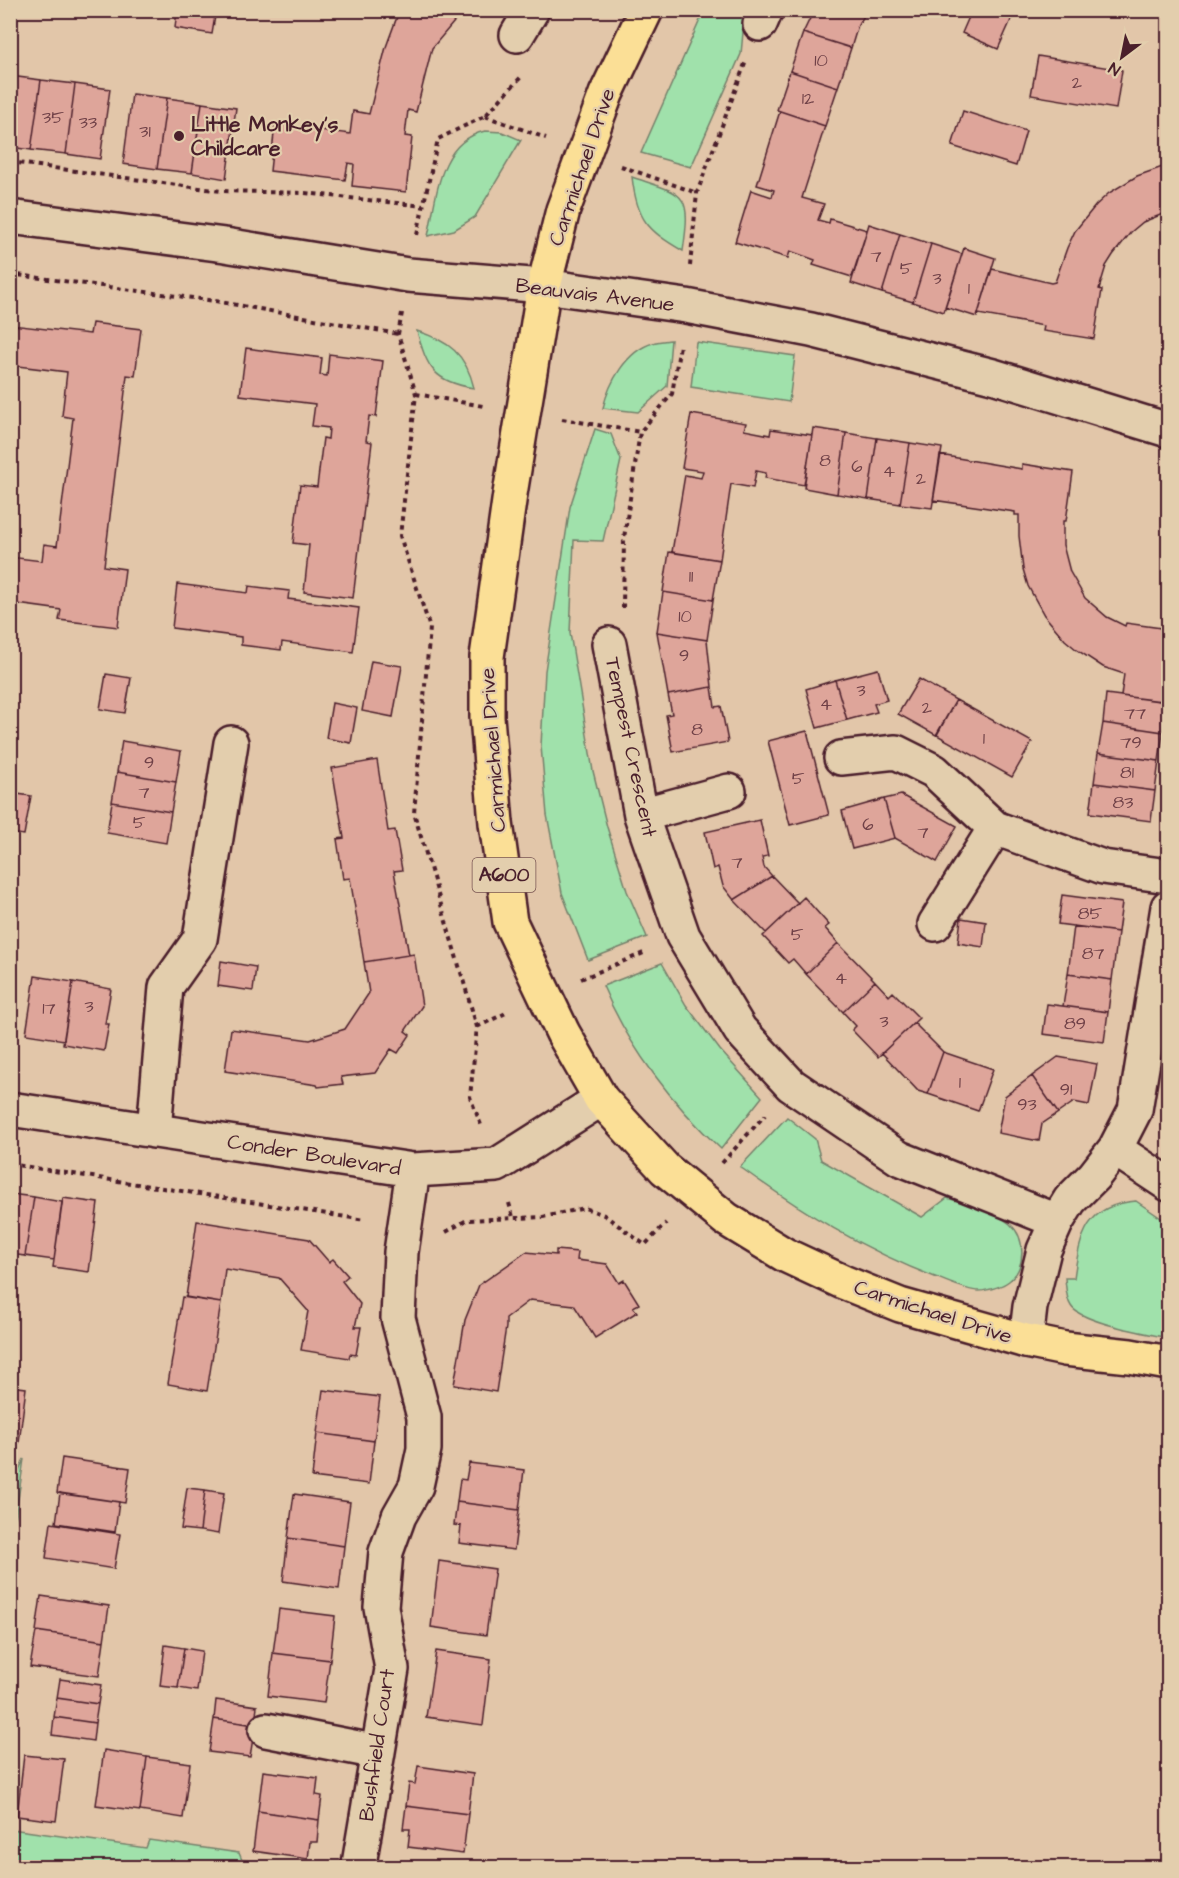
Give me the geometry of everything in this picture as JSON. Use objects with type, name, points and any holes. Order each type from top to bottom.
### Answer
[{"type":"main road","name":"Carmichael Drive","points":[[646,10],[606,94],[563,210],[544,286],[510,494],[487,657],[489,760],[510,922],[563,1033],[601,1099],[665,1169],[726,1219],[785,1255],[900,1305],[1026,1341],[1065,1349],[1130,1356],[1168,1363]]},
{"type":"street","name":"Beauvais Avenue","points":[[10,217],[225,245],[408,275],[544,286],[686,306],[811,330],[993,376],[1168,430]]},
{"type":"street","name":"Tempest Crescent","points":[[609,644],[641,815],[683,936],[740,1030],[791,1085],[900,1158],[1057,1221]]},
{"type":"street","points":[[154,1131],[166,987],[200,939],[231,743]]},
{"type":"street","points":[[841,758],[896,752],[934,771],[995,828],[1103,867],[1168,876]]},
{"type":"street","points":[[641,815],[729,791]]},
{"type":"street","points":[[935,924],[995,828]]},
{"type":"street","points":[[1026,1341],[1030,1308],[1044,1250],[1057,1221],[1070,1200],[1094,1176],[1115,1149],[1135,1110],[1168,907]]},
{"type":"street","name":"Conder Boulevard","points":[[10,1109],[412,1170],[497,1165],[601,1099]]},
{"type":"street","points":[[1115,1149],[1168,1184]]},
{"type":"street","name":"Bushfield Court","points":[[359,1864],[392,1669],[381,1607],[386,1552],[399,1516],[416,1486],[424,1449],[424,1417],[398,1318],[401,1252],[412,1170]]},
{"type":"street","points":[[266,1730],[378,1752]]},
{"type":"path","points":[[513,1217],[497,1165],[470,1097],[477,1027],[414,813],[430,628],[400,536],[416,394],[398,334],[408,275],[438,139],[485,116],[525,72]]},
{"type":"path","points":[[10,162],[221,191],[305,193],[423,206]]},
{"type":"path","points":[[10,274],[215,301],[398,334]]},
{"type":"green space","points":[[704,11],[745,11],[741,54],[691,167],[641,153]]},
{"type":"green space","points":[[485,131],[502,132],[521,140],[475,217],[454,230],[428,236],[442,173],[449,159],[469,137]]},
{"type":"green space","points":[[632,177],[664,188],[681,198],[685,206],[686,217],[683,251],[652,230],[646,222],[637,204]]},
{"type":"green space","points":[[417,331],[438,339],[454,350],[466,366],[474,388],[450,382],[434,371],[424,355]]},
{"type":"green space","points":[[671,340],[667,386],[638,412],[603,408],[614,379],[627,360],[643,347],[655,342]]},
{"type":"green space","points":[[696,342],[795,356],[789,402],[691,387]]},
{"type":"green space","points":[[595,429],[611,434],[621,460],[603,541],[574,540],[570,633],[593,771],[607,827],[627,891],[647,937],[588,960],[562,893],[547,815],[541,746],[545,671],[570,507]]},
{"type":"green space","points":[[662,963],[686,1005],[720,1050],[762,1097],[721,1149],[703,1132],[653,1074],[625,1031],[603,986]]},
{"type":"green space","points":[[787,1117],[815,1139],[821,1160],[922,1217],[947,1198],[980,1208],[1003,1219],[1015,1230],[1021,1245],[1021,1261],[1015,1275],[1003,1285],[982,1291],[974,1291],[951,1283],[883,1255],[858,1242],[786,1199],[740,1167]]},
{"type":"green space","points":[[1136,1201],[1168,1221],[1168,1338],[1088,1317],[1071,1306],[1067,1296],[1065,1278],[1074,1278],[1079,1248],[1088,1225],[1106,1209]]},
{"type":"green space","points":[[24,1459],[11,1544],[11,1477],[18,1472]]},
{"type":"green space","points":[[11,1829],[146,1848],[149,1840],[239,1853],[242,1860],[299,1867],[11,1867]]},
{"type":"building","points":[[177,10],[216,10],[212,34],[175,28]]},
{"type":"building","points":[[403,10],[464,10],[432,48],[416,112],[408,110],[405,136],[412,137],[406,192],[352,186],[354,164],[348,163],[345,180],[270,171],[275,124],[350,134],[353,111],[369,114],[386,47],[397,17]]},
{"type":"building","points":[[814,10],[868,10],[858,25],[851,48],[803,33]]},
{"type":"building","points":[[972,10],[1015,11],[998,49],[962,33]]},
{"type":"building","points":[[803,33],[851,48],[838,87],[790,71]]},
{"type":"building","points":[[1038,56],[1122,70],[1116,109],[1031,95]]},
{"type":"building","points":[[790,71],[838,87],[825,126],[777,110]]},
{"type":"building","points":[[10,76],[41,80],[31,150],[10,147]]},
{"type":"building","points":[[41,80],[75,84],[66,154],[31,150]]},
{"type":"building","points":[[75,84],[110,89],[100,159],[66,154]]},
{"type":"building","points":[[132,94],[167,98],[157,169],[123,164]]},
{"type":"building","name":"Little Monkey's Childcare","points":[[167,98],[202,103],[192,173],[157,169]]},
{"type":"building","points":[[202,103],[236,108],[226,179],[192,173]]},
{"type":"building","points":[[780,111],[825,126],[802,198],[824,204],[818,220],[829,223],[830,219],[867,230],[852,277],[813,265],[815,260],[790,251],[788,258],[735,242],[751,190],[772,197],[774,190],[757,185]]},
{"type":"building","points":[[963,111],[1026,131],[1016,166],[952,146]]},
{"type":"building","points":[[1168,165],[1168,212],[1143,222],[1131,232],[1106,266],[1099,289],[1102,290],[1094,339],[1043,331],[1044,326],[978,314],[992,269],[1055,282],[1075,231],[1096,205],[1109,193],[1137,176]]},
{"type":"building","points":[[869,224],[900,234],[882,293],[851,283]]},
{"type":"building","points":[[900,234],[931,244],[913,302],[882,293]]},
{"type":"building","points":[[931,244],[962,254],[944,312],[913,302]]},
{"type":"building","points":[[964,248],[995,258],[977,317],[945,307]]},
{"type":"building","points":[[92,323],[141,329],[135,376],[127,375],[104,566],[125,569],[118,627],[59,620],[61,610],[10,603],[10,557],[42,561],[44,544],[57,546],[73,418],[62,416],[67,372],[10,365],[12,325],[90,334]]},
{"type":"building","points":[[246,348],[322,358],[320,375],[327,376],[329,354],[383,361],[376,417],[369,416],[366,441],[372,442],[353,598],[304,592],[309,545],[293,543],[300,485],[317,487],[323,438],[328,439],[329,428],[312,426],[315,404],[240,395]]},
{"type":"building","points":[[691,414],[746,423],[744,430],[770,435],[771,429],[812,435],[804,485],[765,478],[766,473],[756,471],[753,488],[731,484],[720,560],[672,552],[685,475],[701,478],[703,471],[682,468]]},
{"type":"building","points":[[813,428],[846,433],[837,494],[804,488]]},
{"type":"building","points":[[846,433],[877,438],[868,499],[837,494]]},
{"type":"building","points":[[877,438],[910,443],[900,504],[868,499]]},
{"type":"building","points":[[910,443],[942,448],[932,508],[900,504]]},
{"type":"building","points":[[940,455],[1022,469],[1022,464],[1073,472],[1066,521],[1063,521],[1063,545],[1070,572],[1085,598],[1107,617],[1125,626],[1126,623],[1168,629],[1168,680],[1165,680],[1162,701],[1121,696],[1124,674],[1103,667],[1077,650],[1065,640],[1044,615],[1028,586],[1023,569],[1019,515],[1015,515],[1015,512],[933,500]]},
{"type":"building","points":[[669,552],[720,560],[713,600],[663,592]]},
{"type":"building","points":[[177,584],[248,593],[249,586],[289,591],[288,599],[359,608],[353,652],[282,642],[281,650],[241,645],[241,637],[172,628]]},
{"type":"building","points":[[663,592],[713,600],[707,640],[657,632]]},
{"type":"building","points":[[657,632],[707,640],[712,687],[668,695]]},
{"type":"building","points":[[371,661],[402,666],[393,717],[362,711]]},
{"type":"building","points":[[878,669],[887,700],[874,704],[877,712],[847,720],[835,680]]},
{"type":"building","points":[[106,674],[131,678],[125,713],[100,709]]},
{"type":"building","points":[[919,679],[956,700],[936,735],[898,714]]},
{"type":"building","points":[[835,680],[847,720],[817,728],[806,689]]},
{"type":"building","points":[[712,687],[715,707],[721,706],[728,742],[673,752],[666,715],[672,714],[668,695]]},
{"type":"building","points":[[1106,694],[1167,702],[1163,732],[1103,723]]},
{"type":"building","points":[[956,700],[1032,742],[1012,777],[937,735]]},
{"type":"building","points":[[332,703],[357,708],[351,743],[326,738]]},
{"type":"building","points":[[1103,723],[1163,732],[1159,761],[1098,753]]},
{"type":"building","points":[[807,731],[829,815],[790,825],[768,741]]},
{"type":"building","points":[[122,741],[181,751],[176,782],[117,772]]},
{"type":"building","points":[[1098,753],[1159,761],[1155,791],[1094,783]]},
{"type":"building","points":[[377,760],[388,831],[395,830],[402,870],[394,871],[409,955],[364,962],[350,878],[343,879],[337,839],[344,838],[332,768]]},
{"type":"building","points":[[117,772],[176,782],[171,812],[112,802]]},
{"type":"building","points":[[1094,783],[1155,791],[1151,821],[1090,813]]},
{"type":"building","points":[[10,793],[31,796],[24,835],[10,833]]},
{"type":"building","points":[[901,795],[957,826],[937,862],[895,838],[884,799]]},
{"type":"building","points":[[884,799],[895,838],[852,849],[842,811]]},
{"type":"building","points":[[112,802],[171,812],[166,843],[107,833]]},
{"type":"building","points":[[760,820],[768,856],[762,857],[764,867],[772,876],[734,900],[723,886],[718,867],[713,869],[705,832]]},
{"type":"building","points":[[772,876],[798,903],[766,933],[734,900]]},
{"type":"building","points":[[1062,895],[1122,903],[1118,932],[1058,924]]},
{"type":"building","points":[[804,897],[829,925],[825,928],[838,943],[806,974],[793,959],[788,963],[763,936]]},
{"type":"building","points":[[961,918],[986,922],[983,947],[958,943]]},
{"type":"building","points":[[1074,926],[1118,932],[1112,980],[1068,974]]},
{"type":"building","points":[[838,943],[875,981],[843,1012],[806,974]]},
{"type":"building","points":[[414,954],[422,1006],[405,1031],[410,1035],[398,1053],[391,1049],[375,1073],[341,1077],[343,1084],[318,1087],[317,1085],[225,1071],[231,1029],[310,1040],[345,1029],[369,993],[364,962]]},
{"type":"building","points":[[221,961],[256,967],[253,991],[218,986]]},
{"type":"building","points":[[1068,974],[1112,980],[1108,1012],[1063,1006]]},
{"type":"building","points":[[35,976],[73,982],[64,1040],[26,1034]]},
{"type":"building","points":[[875,981],[889,996],[893,992],[919,1018],[878,1057],[852,1030],[856,1026],[843,1012]]},
{"type":"building","points":[[73,982],[111,989],[105,1024],[109,1024],[104,1051],[63,1044]]},
{"type":"building","points":[[1047,1004],[1108,1012],[1104,1042],[1043,1034]]},
{"type":"building","points":[[914,1023],[943,1052],[928,1094],[918,1091],[882,1053]]},
{"type":"building","points":[[943,1052],[993,1069],[978,1111],[928,1094]]},
{"type":"building","points":[[1058,1057],[1097,1064],[1089,1105],[1074,1102],[1058,1113],[1032,1076]]},
{"type":"building","points":[[1032,1076],[1058,1113],[1042,1124],[1039,1141],[998,1133],[1005,1096]]},
{"type":"building","points":[[10,1194],[34,1197],[25,1256],[10,1254]]},
{"type":"building","points":[[34,1197],[62,1202],[54,1260],[25,1256]]},
{"type":"building","points":[[63,1198],[98,1203],[89,1272],[53,1267]]},
{"type":"building","points":[[197,1221],[309,1239],[329,1262],[333,1259],[348,1276],[342,1281],[360,1304],[355,1327],[361,1327],[356,1355],[350,1354],[349,1358],[301,1350],[308,1311],[279,1278],[225,1269],[221,1303],[186,1297]]},
{"type":"building","points":[[556,1250],[578,1252],[577,1260],[607,1264],[619,1283],[624,1280],[639,1304],[633,1307],[637,1312],[595,1338],[574,1305],[530,1300],[506,1318],[496,1392],[454,1385],[465,1320],[479,1285],[526,1252],[556,1255]]},
{"type":"building","points":[[182,1297],[221,1303],[207,1391],[168,1384]]},
{"type":"building","points":[[10,1386],[26,1388],[19,1443],[10,1442]]},
{"type":"building","points":[[323,1390],[380,1397],[374,1441],[317,1433]]},
{"type":"building","points":[[317,1433],[374,1441],[369,1484],[312,1477]]},
{"type":"building","points":[[62,1458],[130,1468],[125,1503],[57,1493]]},
{"type":"building","points":[[469,1463],[524,1470],[519,1510],[457,1502],[460,1479],[466,1480]]},
{"type":"building","points":[[187,1488],[205,1490],[200,1531],[181,1529]]},
{"type":"building","points":[[205,1490],[224,1493],[218,1534],[200,1531]]},
{"type":"building","points":[[60,1493],[119,1502],[115,1532],[56,1523]]},
{"type":"building","points":[[294,1494],[350,1502],[344,1546],[288,1538]]},
{"type":"building","points":[[457,1502],[519,1510],[514,1550],[459,1543],[461,1526],[454,1525]]},
{"type":"building","points":[[51,1523],[120,1534],[114,1569],[46,1558]]},
{"type":"building","points":[[288,1538],[344,1546],[339,1589],[283,1581]]},
{"type":"building","points":[[439,1561],[495,1569],[486,1635],[431,1627]]},
{"type":"building","points":[[41,1596],[109,1606],[104,1641],[36,1631]]},
{"type":"building","points":[[279,1609],[335,1616],[330,1660],[273,1653]]},
{"type":"building","points":[[36,1631],[104,1641],[99,1676],[30,1667]]},
{"type":"building","points":[[165,1645],[184,1648],[178,1688],[160,1686]]},
{"type":"building","points":[[184,1648],[202,1651],[197,1691],[178,1688]]},
{"type":"building","points":[[436,1651],[491,1659],[483,1725],[426,1717]]},
{"type":"building","points":[[273,1653],[330,1660],[324,1703],[268,1696]]},
{"type":"building","points":[[60,1679],[101,1685],[98,1704],[57,1698]]},
{"type":"building","points":[[57,1698],[98,1704],[95,1723],[54,1717]]},
{"type":"building","points":[[216,1700],[257,1706],[255,1725],[214,1719]]},
{"type":"building","points":[[54,1717],[95,1723],[93,1741],[52,1735]]},
{"type":"building","points":[[214,1719],[255,1725],[250,1757],[209,1752]]},
{"type":"building","points":[[104,1750],[147,1757],[140,1811],[96,1805]]},
{"type":"building","points":[[24,1755],[64,1759],[56,1821],[17,1816]]},
{"type":"building","points":[[147,1757],[190,1763],[183,1818],[140,1811]]},
{"type":"building","points":[[418,1766],[473,1774],[468,1814],[406,1806],[409,1783],[415,1784]]},
{"type":"building","points":[[263,1771],[318,1778],[316,1795],[322,1796],[319,1820],[258,1811]]},
{"type":"building","points":[[406,1806],[468,1814],[463,1854],[408,1847],[410,1829],[403,1829]]},
{"type":"building","points":[[258,1811],[319,1820],[317,1842],[310,1842],[308,1859],[253,1851]]},
{"type":"place","name":"Little Monkey's Childcare","points":[[179,136]]}]
